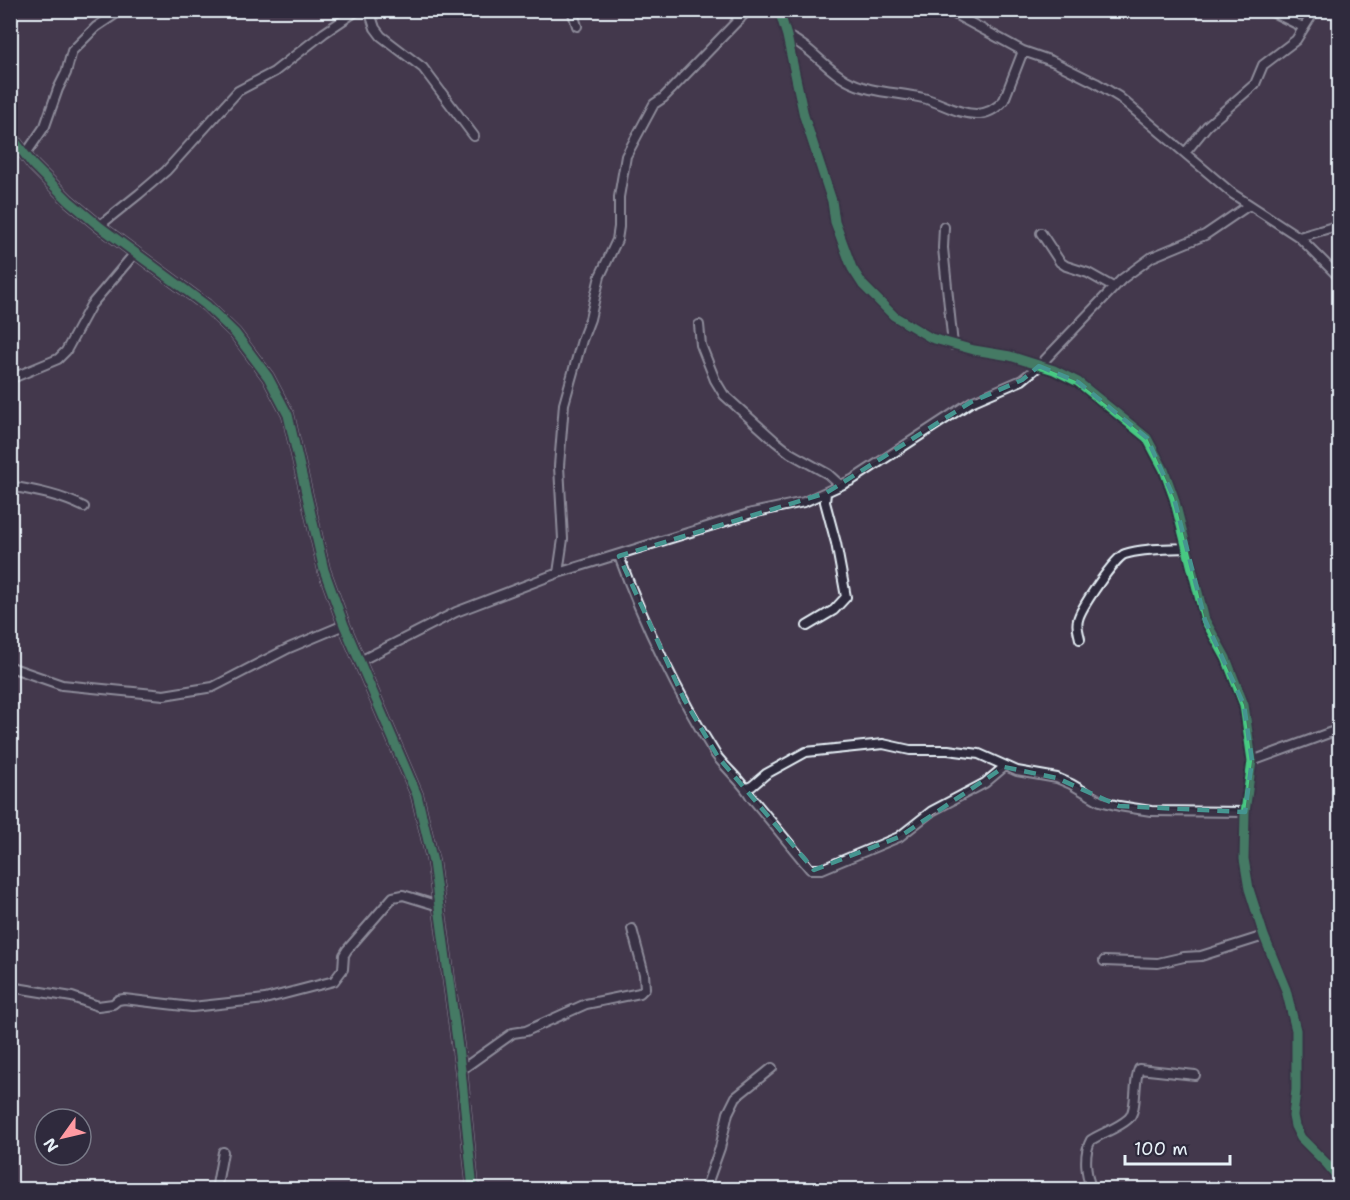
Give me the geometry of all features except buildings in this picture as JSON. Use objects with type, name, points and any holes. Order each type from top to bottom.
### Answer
[{"type":"street","points":[[99,226],[165,171],[238,91],[274,72],[358,10]]},
{"type":"street","points":[[369,10],[375,28],[381,36],[423,68],[474,136]]},
{"type":"street","points":[[572,10],[577,26]]},
{"type":"street","points":[[730,10],[740,18]]},
{"type":"street","points":[[558,573],[563,529],[559,466],[562,414],[590,319],[596,288],[616,240],[619,227],[619,197],[626,156],[654,104],[681,80],[748,10]]},
{"type":"street","points":[[778,10],[787,36],[804,116],[832,201],[835,222],[852,268],[863,285],[894,316],[931,338],[953,345],[1010,356],[1060,373],[1078,382],[1147,438],[1164,470],[1174,498],[1205,620],[1226,657],[1244,705],[1252,761],[1245,812],[1244,859],[1249,889],[1264,936],[1286,990],[1296,1030],[1296,1090],[1293,1116],[1295,1126],[1301,1138],[1340,1180]]},
{"type":"street","points":[[947,10],[1023,51],[1052,60],[1096,82],[1119,97],[1249,206],[1299,237],[1340,278]]},
{"type":"street","points":[[1268,10],[1303,27]]},
{"type":"street","points":[[1185,153],[1207,126],[1255,84],[1263,65],[1296,40],[1315,10]]},
{"type":"street","points":[[25,155],[45,126],[66,73],[72,51],[96,27],[114,15]]},
{"type":"street","points":[[787,36],[796,40],[837,74],[855,84],[922,98],[974,114],[990,111],[1004,100],[1023,51]]},
{"type":"street","points":[[10,135],[49,182],[99,226],[206,305],[235,333],[268,377],[288,415],[324,570],[344,625],[417,795],[433,862],[461,1070],[473,1190]]},
{"type":"street","points":[[360,662],[456,612],[558,573],[752,513],[804,502],[826,493],[880,463],[917,435],[971,402],[1022,380],[1090,314],[1113,287],[1152,257],[1199,239],[1249,206]]},
{"type":"street","points":[[1299,237],[1340,225]]},
{"type":"street","points":[[944,227],[943,248],[953,345]]},
{"type":"street","points":[[1041,233],[1060,262],[1088,273],[1113,287]]},
{"type":"street","points":[[10,380],[58,359],[66,351],[91,305],[135,253]]},
{"type":"street","points":[[699,325],[701,345],[715,380],[724,394],[790,453],[828,474],[840,485]]},
{"type":"street","points":[[10,486],[45,492],[84,507]]},
{"type":"street","points":[[807,626],[834,610],[846,597],[836,543],[825,502],[826,493]]},
{"type":"street","points":[[1080,639],[1078,619],[1086,603],[1120,556],[1136,552],[1185,548]]},
{"type":"street","points":[[619,556],[644,617],[688,706],[718,757],[736,779],[747,788],[751,797],[810,869],[817,870],[899,837],[932,811],[985,783],[1004,767]]},
{"type":"street","points":[[10,667],[62,685],[164,695],[213,687],[289,648],[344,625]]},
{"type":"street","points":[[1252,761],[1340,729]]},
{"type":"street","points":[[747,788],[766,774],[806,752],[883,744],[928,751],[966,751],[979,754],[1004,767],[1057,778],[1100,801],[1119,806],[1151,811],[1245,812]]},
{"type":"street","points":[[10,987],[72,997],[98,1006],[113,1004],[124,999],[192,1007],[265,999],[334,981],[343,969],[344,955],[347,950],[393,897],[403,895],[439,906]]},
{"type":"street","points":[[461,1070],[513,1033],[526,1031],[574,1008],[640,993],[645,987],[644,974],[632,929]]},
{"type":"street","points":[[1104,961],[1158,963],[1201,956],[1264,936]]},
{"type":"street","points":[[705,1190],[720,1148],[728,1113],[736,1097],[772,1068]]},
{"type":"street","points":[[1092,1190],[1087,1165],[1088,1146],[1091,1140],[1128,1119],[1133,1113],[1139,1069],[1195,1075]]},
{"type":"street","points":[[216,1190],[223,1152]]},
{"type":"highlighted area","points":[[1039,366],[1078,382],[1147,438],[1174,498],[1205,620],[1244,705],[1252,761],[1245,812],[1119,806],[1057,778],[1004,767],[899,837],[814,870],[718,757],[684,699],[619,556],[826,493],[971,402],[1022,380]]},
{"type":"cycle path","points":[[779,10],[787,36],[804,116],[832,201],[835,222],[852,268],[863,285],[894,316],[931,338],[974,350],[1010,356],[1054,370],[1078,382],[1147,438],[1164,470],[1174,498],[1205,620],[1226,658],[1244,705],[1252,761],[1245,812],[1244,859],[1249,889],[1264,936],[1286,990],[1296,1030],[1296,1090],[1293,1116],[1295,1126],[1301,1138],[1340,1180]]},
{"type":"cycle path","points":[[10,135],[33,165],[69,201],[206,305],[235,333],[268,377],[288,415],[324,570],[344,625],[417,795],[433,862],[461,1070],[473,1190]]}]
